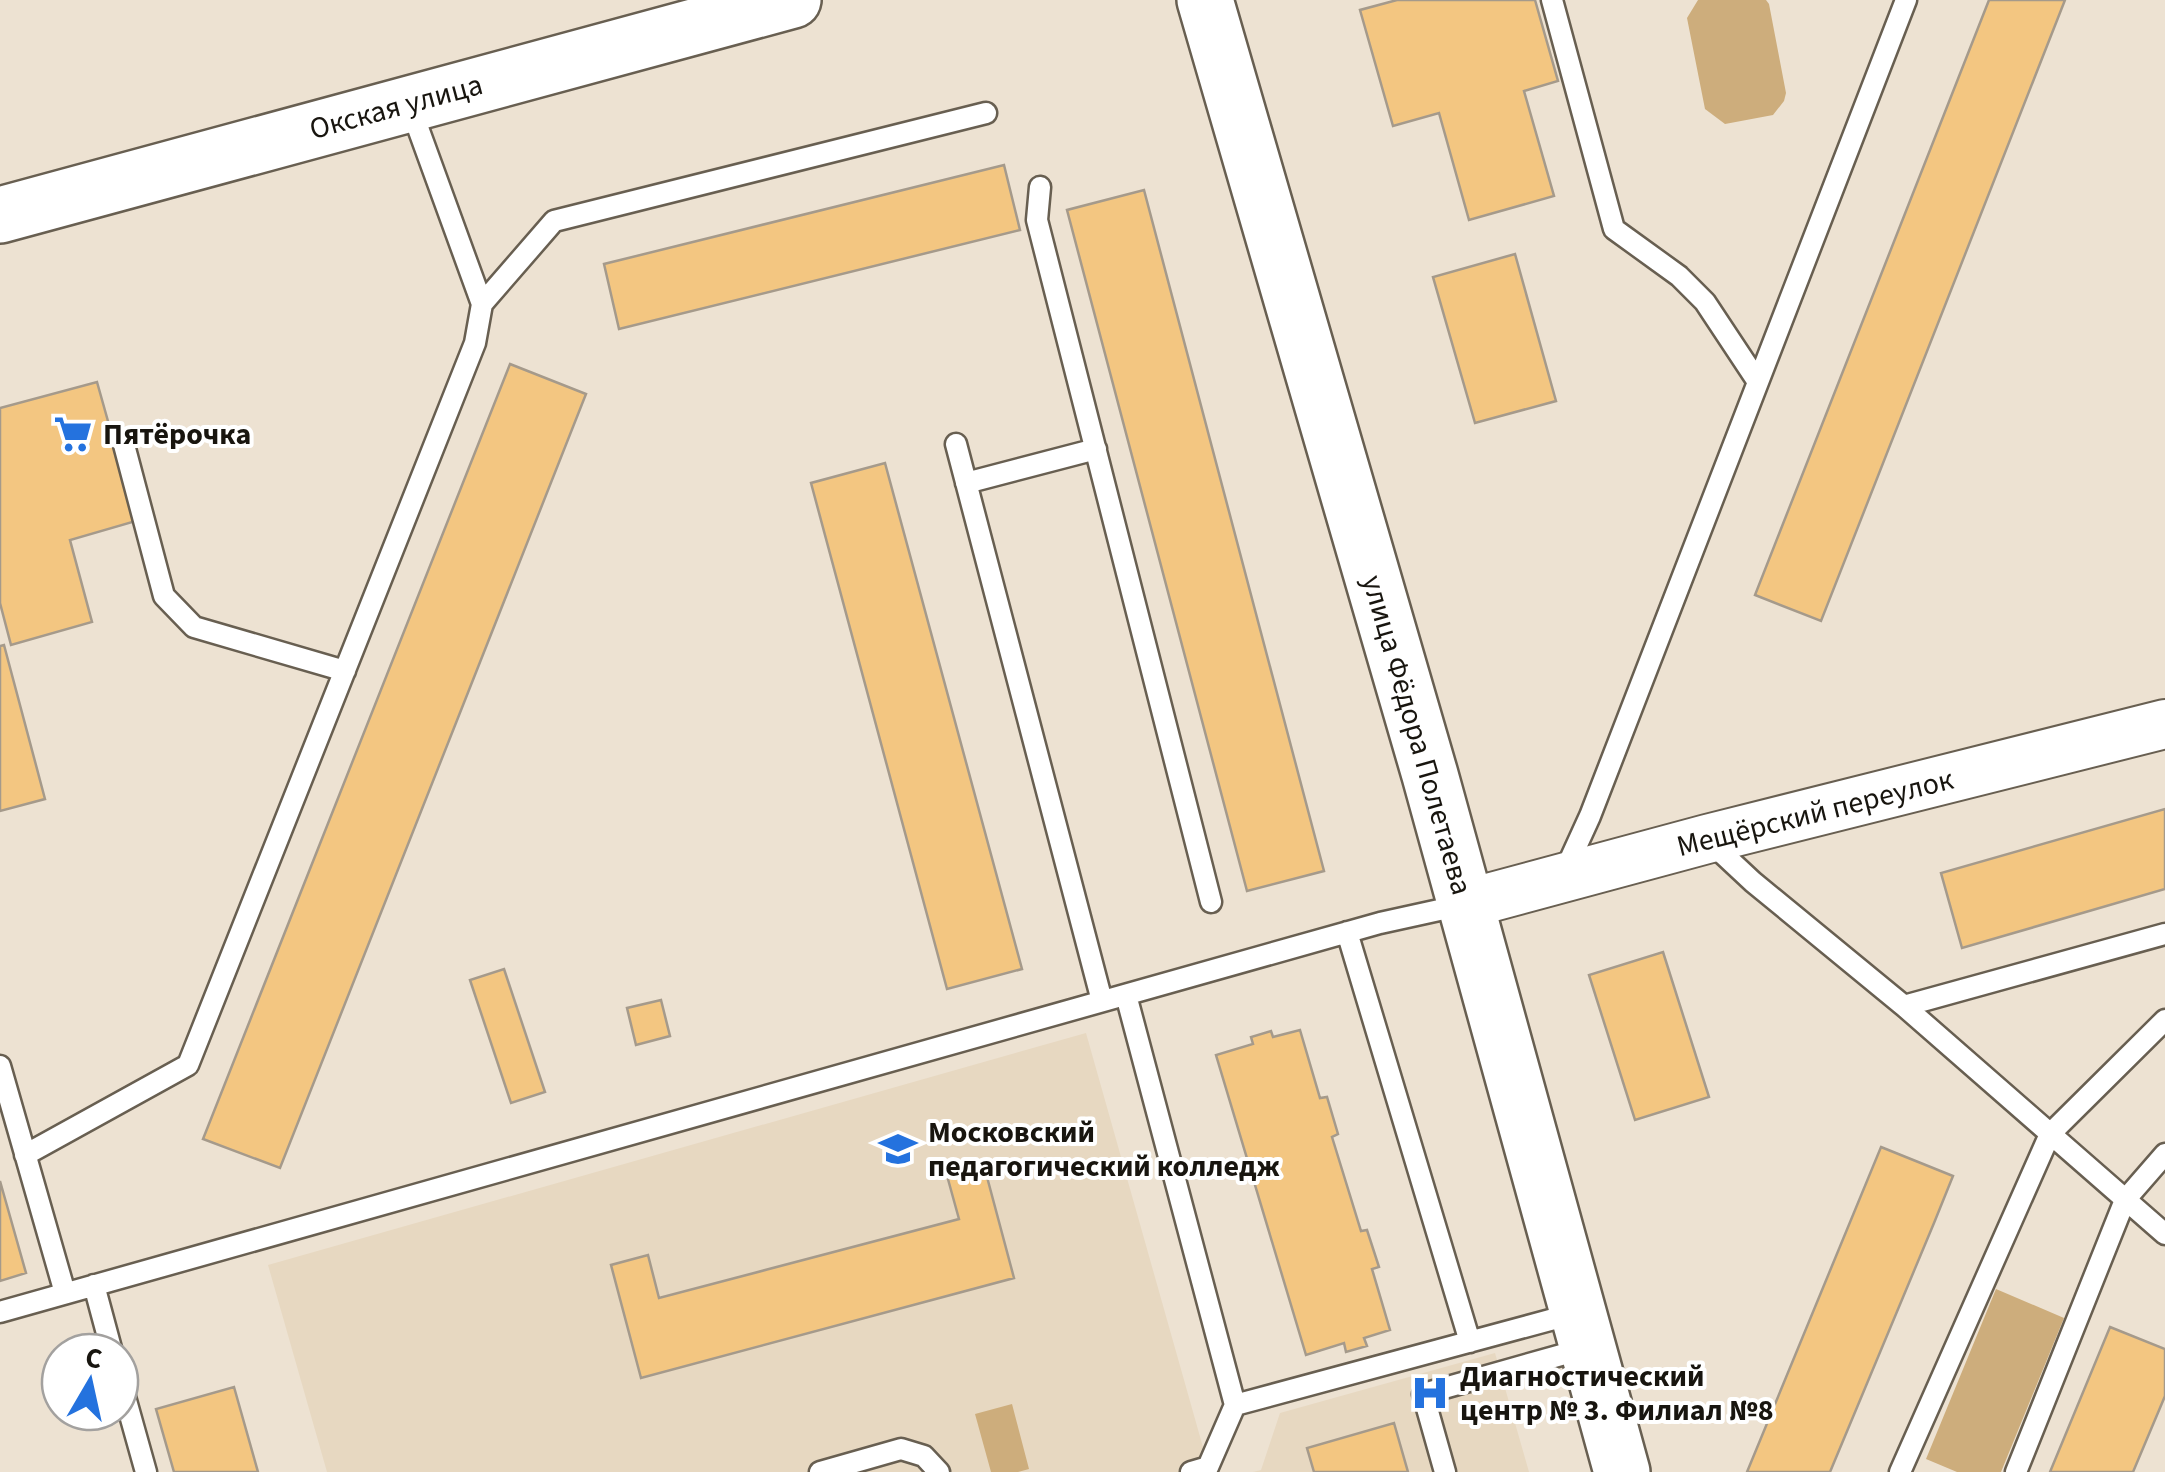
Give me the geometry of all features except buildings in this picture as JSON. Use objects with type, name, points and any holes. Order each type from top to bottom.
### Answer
[{"type":"main road","name":"Окская улица","points":[[0,215],[793,0]]},
{"type":"main road","name":"улица Фёдора Полетаева","points":[[1205,0],[1466,904],[1622,1472]]},
{"type":"street","name":"Мещёрский переулок","points":[[1466,904],[2165,724]]},
{"type":"lane","points":[[1552,0],[1614,228],[1679,276],[1706,302],[1758,382]]},
{"type":"lane","points":[[1562,878],[1590,816],[1906,0]]},
{"type":"lane","points":[[26,1155],[188,1065],[476,343],[482,304],[409,103]]},
{"type":"lane","points":[[482,304],[554,220],[986,114]]},
{"type":"lane","points":[[1040,187],[1037,220],[1211,902]]},
{"type":"lane","points":[[123,441],[164,596],[194,626],[345,670]]},
{"type":"lane","points":[[956,444],[1102,1000]]},
{"type":"lane","points":[[966,484],[1096,449]]},
{"type":"lane","points":[[1707,840],[2165,1234]]},
{"type":"lane","points":[[0,1312],[1102,1000],[1410,915],[1466,904]]},
{"type":"lane","points":[[1348,932],[1470,1342]]},
{"type":"lane","points":[[1904,1006],[2165,934]]},
{"type":"lane","points":[[1126,994],[1236,1404],[1208,1468],[1191,1472]]},
{"type":"lane","points":[[1900,1472],[2050,1134],[2165,1020]]},
{"type":"lane","points":[[0,1066],[65,1294]]},
{"type":"lane","points":[[2016,1472],[2125,1200],[2165,1154]]},
{"type":"lane","points":[[94,1285],[107,1332]]},
{"type":"lane","points":[[1236,1404],[1470,1342],[1583,1330]]},
{"type":"lane","points":[[1446,1472],[1424,1394],[1583,1330]]},
{"type":"lane","points":[[135,1432],[146,1472]]},
{"type":"lane","points":[[820,1472],[901,1450],[924,1456],[939,1472]]},
{"type":"shaded area","points":[[1698,0],[1766,0],[1769,4],[1786,93],[1773,115],[1725,124],[1705,109],[1687,18]]},
{"type":"shaded area","name":"Московский педагогический колледж","points":[[1086,1033],[1210,1472],[327,1472],[268,1265]]},
{"type":"shaded area","points":[[1996,1289],[2064,1318],[2001,1472],[1957,1472],[1926,1459]]},
{"type":"shaded area","name":"Диагностический центр № 3. Филиал №8","points":[[1495,1353],[1529,1472],[1253,1472],[1261,1470],[1280,1413]]},
{"type":"shaded area","points":[[1012,1404],[1029,1469],[991,1472],[975,1414]]},
{"type":"place","name":"Пятёрочка","points":[[73,434]]},
{"type":"place","name":"Московский педагогический колледж","points":[[898,1149]]},
{"type":"place","name":"Диагностический центр № 3. Филиал №8","points":[[1430,1393]]}]
